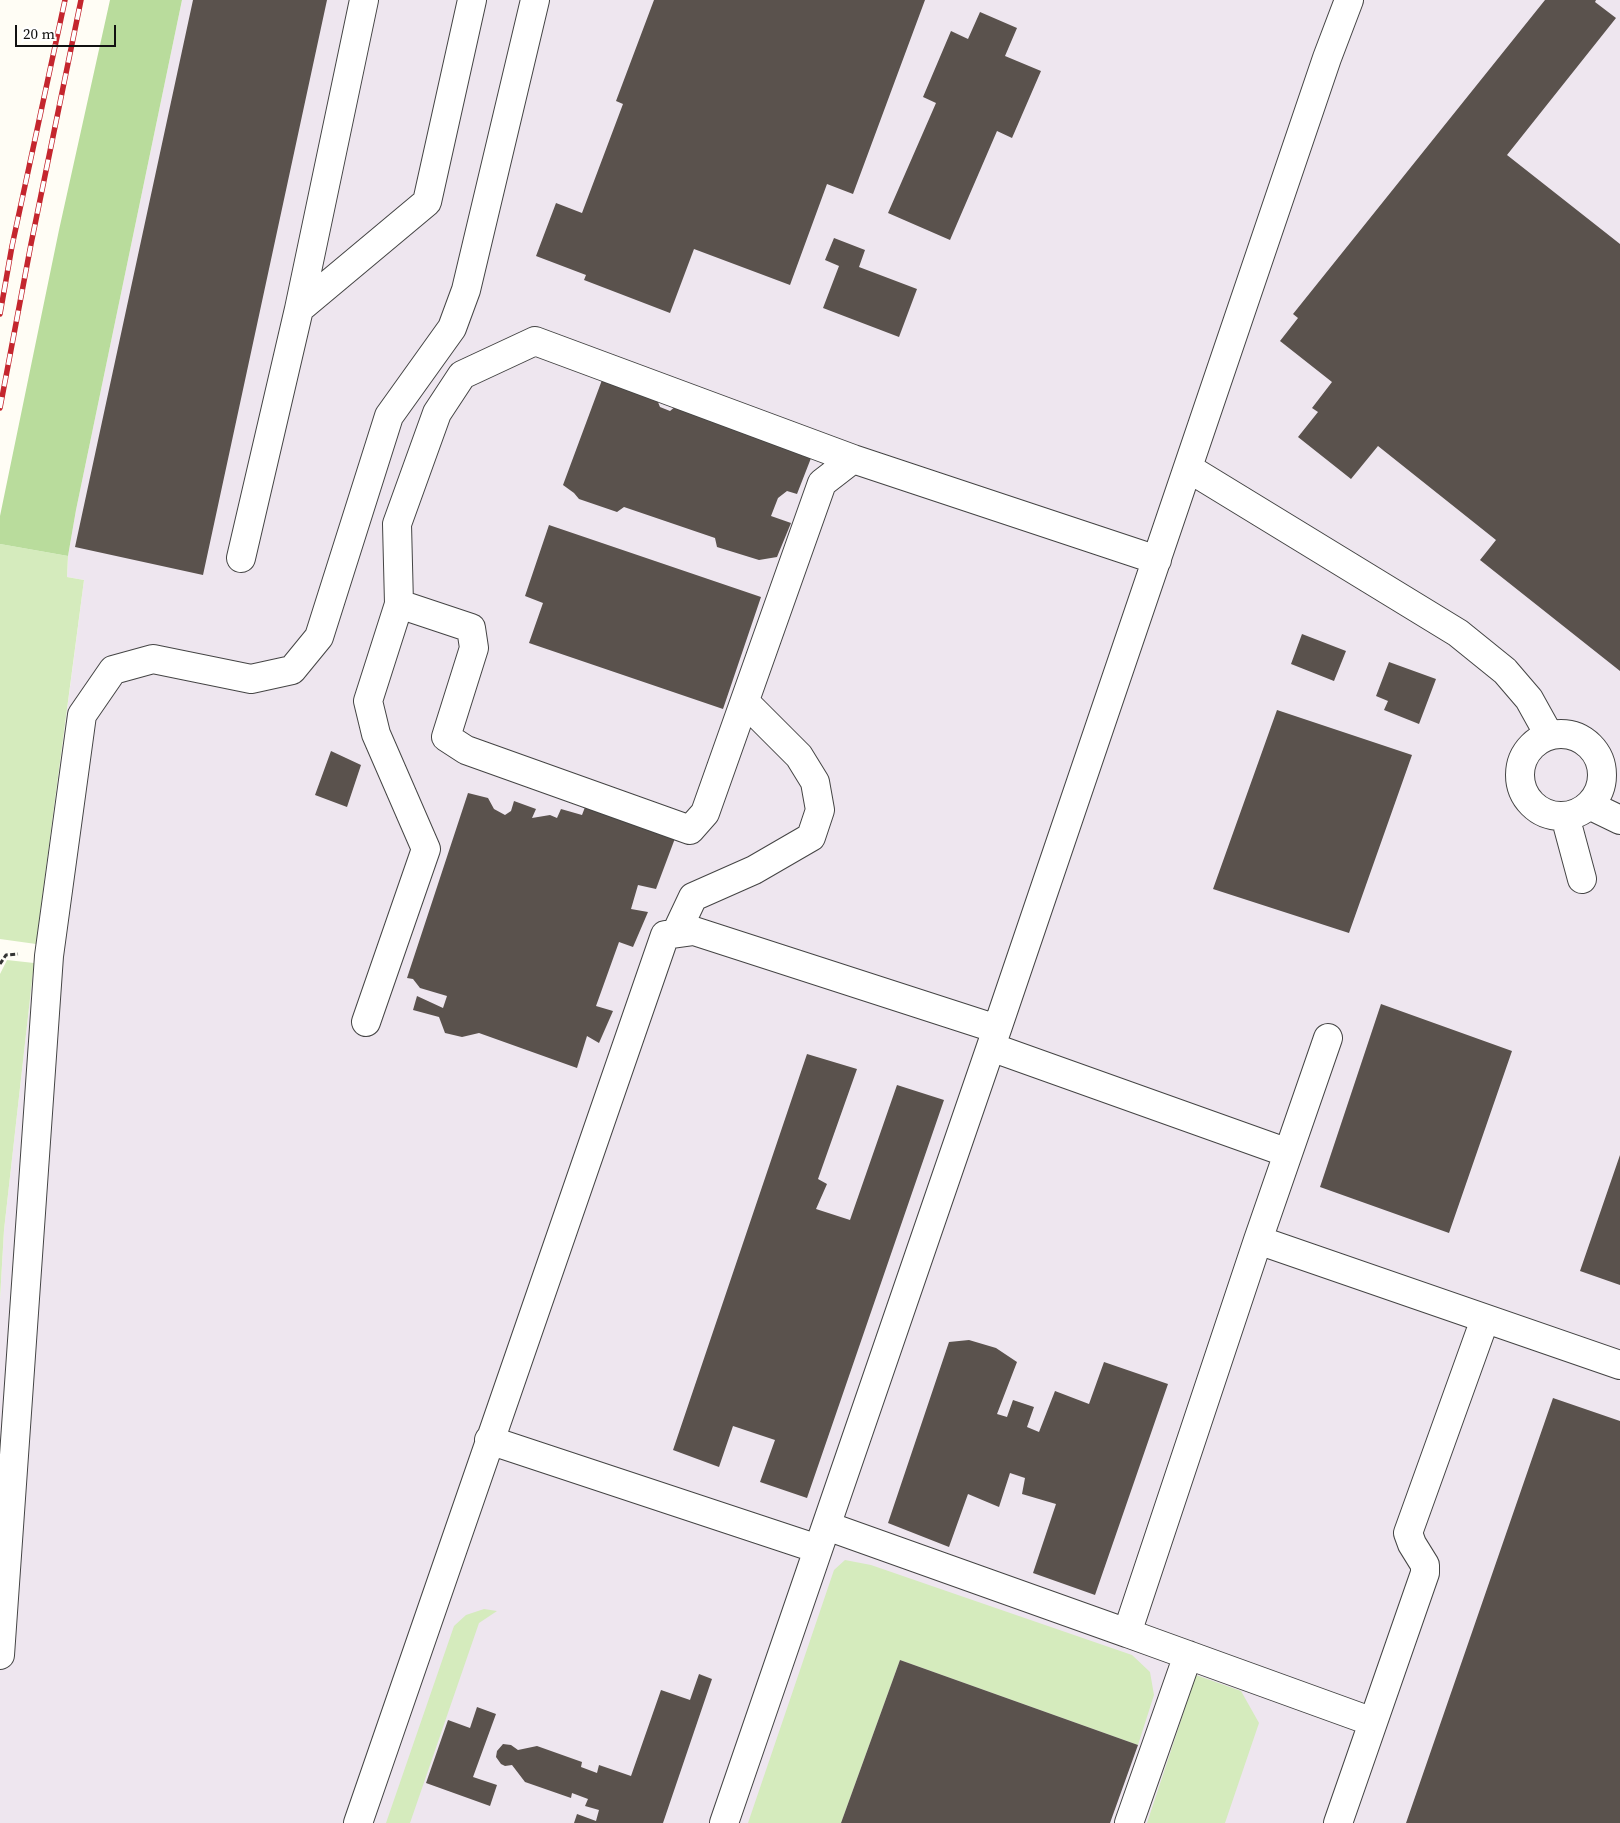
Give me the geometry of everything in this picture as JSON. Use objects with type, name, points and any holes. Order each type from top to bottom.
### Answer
[{"type":"lane","points":[[241,558],[299,309],[364,0]]},
{"type":"lane","points":[[299,309],[427,202],[472,0]]},
{"type":"lane","points":[[0,1655],[49,956],[82,715],[113,670],[153,659],[251,679],[292,670],[319,637],[389,416],[452,328],[466,290],[535,0]]},
{"type":"lane","points":[[724,1823],[994,1038],[1327,58],[1349,0]]},
{"type":"lane","points":[[366,1022],[426,849],[376,734],[368,701],[399,604],[397,524],[437,413],[462,375],[535,341],[853,459],[1157,560]]},
{"type":"lane","points":[[399,604],[470,628],[474,648],[446,737],[466,750],[690,830],[706,814],[822,483],[853,459]]},
{"type":"lane","points":[[1188,468],[1458,633],[1505,671],[1529,699],[1549,735]]},
{"type":"lane","points":[[676,933],[693,897],[754,870],[811,837],[820,810],[815,782],[799,756],[745,702]]},
{"type":"lane","points":[[1577,811],[1598,794],[1602,781],[1602,767],[1597,754],[1588,743],[1576,736],[1563,733],[1549,735],[1536,741],[1527,750],[1521,763],[1522,790],[1529,801],[1539,810],[1552,815],[1577,811],[1620,820]]},
{"type":"lane","points":[[1577,811],[1582,879]]},
{"type":"lane","points":[[358,1823],[665,935],[694,931],[994,1038],[1288,1153]]},
{"type":"lane","points":[[1127,1633],[1258,1240],[1328,1038]]},
{"type":"lane","points":[[1258,1240],[1620,1365]]},
{"type":"lane","points":[[1338,1823],[1425,1573],[1425,1565],[1412,1544],[1408,1533],[1485,1319]]},
{"type":"lane","points":[[489,1440],[822,1538],[1127,1633],[1373,1722]]},
{"type":"lane","points":[[1130,1823],[1188,1655]]},
{"type":"path","points":[[0,964],[6,954],[18,954]]},
{"type":"shaded area","points":[[182,0],[1620,0],[1620,1823],[0,1823],[0,1299],[4,1230],[35,954],[84,580],[67,577],[68,556]]},
{"type":"green space","points":[[110,0],[182,0],[68,556],[0,544],[0,516],[59,230]]},
{"type":"green space","points":[[0,544],[68,556],[67,577],[84,580],[36,944],[0,939]]},
{"type":"green space","points":[[7,960],[34,963],[4,1230],[0,1299],[0,974]]},
{"type":"green space","points":[[845,1560],[871,1565],[1132,1655],[1150,1672],[1154,1695],[1138,1745],[900,1660],[841,1823],[748,1823],[834,1570]]},
{"type":"green space","points":[[484,1609],[497,1611],[479,1623],[410,1823],[386,1823],[454,1626],[466,1615]]},
{"type":"green space","points":[[1196,1675],[1241,1691],[1259,1723],[1225,1823],[1147,1823]]},
{"type":"building","points":[[193,0],[327,0],[203,575],[75,547]]},
{"type":"building","points":[[654,0],[925,0],[853,194],[827,184],[790,285],[694,249],[670,313],[584,280],[586,275],[536,256],[556,203],[582,213],[623,104],[616,101]]},
{"type":"building","points":[[1545,0],[1596,0],[1595,2],[1616,18],[1507,155],[1620,244],[1620,671],[1480,560],[1496,540],[1378,446],[1351,479],[1298,437],[1318,412],[1312,408],[1332,382],[1280,341],[1298,318],[1293,314]]},
{"type":"building","points":[[980,12],[1017,28],[1005,56],[1041,71],[1012,138],[997,131],[950,240],[888,213],[936,103],[923,97],[951,31],[968,39]]},
{"type":"building","points":[[834,238],[865,250],[859,267],[917,289],[899,337],[823,308],[839,266],[825,260]]},
{"type":"building","points":[[620,378],[653,390],[660,407],[670,411],[676,406],[813,453],[797,494],[787,491],[778,498],[771,516],[791,523],[777,557],[759,560],[717,547],[715,538],[624,507],[617,512],[579,499],[563,485],[602,380]]},
{"type":"building","points":[[549,525],[761,597],[723,709],[529,643],[543,603],[525,596]]},
{"type":"building","points":[[1302,634],[1346,651],[1334,681],[1291,664]]},
{"type":"building","points":[[1389,662],[1436,679],[1419,724],[1384,710],[1388,701],[1376,696]]},
{"type":"building","points":[[1277,710],[1412,755],[1349,933],[1213,889]]},
{"type":"building","points":[[331,751],[361,765],[347,807],[315,795]]},
{"type":"building","points":[[468,793],[488,798],[494,809],[505,815],[511,811],[514,801],[536,809],[532,818],[550,815],[557,818],[561,809],[582,815],[587,802],[677,833],[656,889],[638,885],[631,909],[648,912],[633,947],[619,942],[596,1006],[613,1011],[599,1043],[587,1036],[577,1068],[479,1033],[462,1037],[445,1033],[439,1017],[413,1010],[417,996],[443,1008],[447,996],[420,988],[413,979],[407,978]]},
{"type":"building","points":[[1381,1004],[1512,1051],[1449,1233],[1320,1187]]},
{"type":"building","points":[[807,1054],[857,1069],[818,1179],[827,1184],[816,1209],[850,1220],[897,1085],[944,1100],[807,1498],[760,1482],[775,1440],[733,1426],[719,1467],[673,1450]]},
{"type":"building","points":[[1620,1155],[1620,1285],[1580,1271]]},
{"type":"building","points":[[969,1340],[996,1348],[1017,1362],[997,1414],[1007,1417],[1013,1400],[1034,1407],[1027,1427],[1039,1432],[1055,1391],[1089,1404],[1104,1362],[1168,1384],[1095,1595],[1033,1573],[1056,1504],[1022,1494],[1025,1478],[1010,1473],[999,1507],[968,1494],[949,1547],[888,1523],[949,1342]]},
{"type":"building","points":[[1553,1398],[1620,1421],[1620,1823],[1406,1823]]},
{"type":"building","points":[[900,1660],[1138,1745],[1110,1823],[841,1823]]},
{"type":"building","points":[[699,1674],[712,1679],[663,1823],[574,1823],[577,1814],[596,1821],[599,1810],[585,1806],[588,1799],[572,1793],[571,1798],[525,1782],[512,1765],[505,1766],[501,1764],[496,1757],[497,1751],[503,1744],[511,1745],[518,1750],[537,1746],[582,1762],[581,1767],[597,1773],[599,1765],[631,1776],[661,1690],[690,1700]]},
{"type":"building","points":[[477,1707],[496,1714],[473,1777],[497,1785],[490,1806],[426,1783],[448,1720],[470,1728]]},
{"type":"railway","points":[[0,314],[12,246],[65,0]]},
{"type":"railway","points":[[0,408],[31,244],[81,0]]}]
